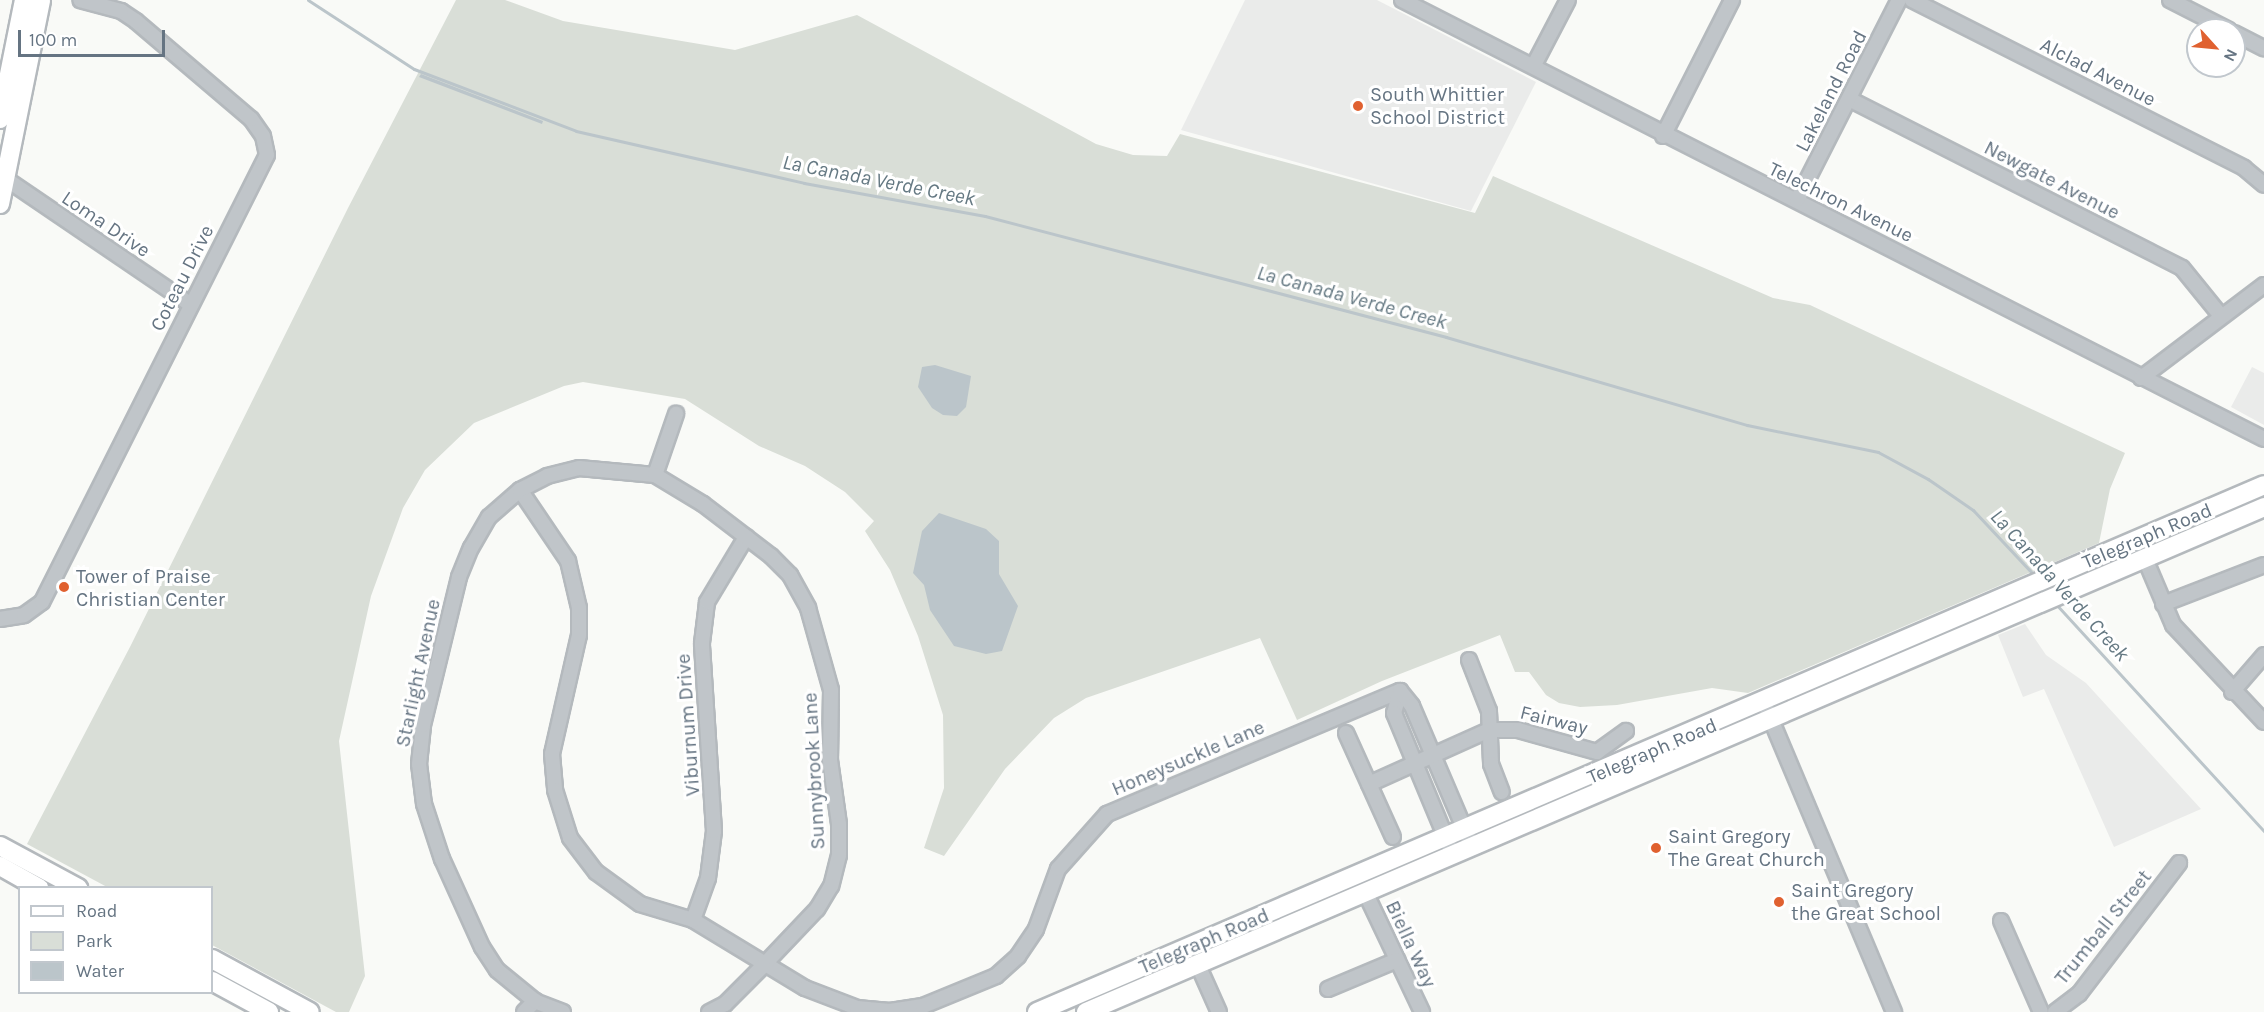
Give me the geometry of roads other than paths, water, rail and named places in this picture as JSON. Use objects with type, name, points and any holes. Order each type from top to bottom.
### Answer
[{"type":"main road","points":[[0,119],[24,0]]},
{"type":"main road","points":[[0,204],[3,177],[41,0]]},
{"type":"main road","name":"Telegraph Road","points":[[1037,1012],[1365,894],[1454,856],[1767,711],[2002,598],[2264,485]]},
{"type":"main road","name":"Telegraph Road","points":[[1086,1012],[1194,955],[1466,829],[2026,610],[2264,507]]},
{"type":"main road","points":[[0,846],[74,886]]},
{"type":"main road","points":[[0,866],[35,886]]},
{"type":"main road","points":[[213,960],[310,1012]]},
{"type":"main road","points":[[213,982],[269,1012]]},
{"type":"street","name":"Coteau Drive","points":[[0,619],[24,615],[42,602],[267,155],[263,136],[251,119],[136,21],[121,11],[80,0]]},
{"type":"street","name":"Telechron Avenue","points":[[1402,0],[1534,65],[1663,136],[1797,200],[2264,439]]},
{"type":"street","points":[[1534,65],[1568,0]]},
{"type":"street","points":[[1663,136],[1732,0]]},
{"type":"street","name":"Lakeland Road","points":[[1797,200],[1899,0]]},
{"type":"street","name":"Alclad Avenue","points":[[1912,0],[2244,168],[2264,185]]},
{"type":"street","points":[[2170,0],[2205,18]]},
{"type":"street","points":[[2246,39],[2264,48]]},
{"type":"street","name":"Newgate Avenue","points":[[1849,99],[2182,267],[2221,316]]},
{"type":"street","name":"Loma Drive","points":[[3,177],[190,304]]},
{"type":"street","points":[[2141,378],[2264,285]]},
{"type":"street","points":[[655,475],[676,414]]},
{"type":"street","name":"Sunnybrook Lane","points":[[519,490],[547,476],[579,468],[655,475],[746,537],[790,575],[808,608],[831,690],[830,760],[839,824],[839,855],[831,886],[817,909],[763,966]]},
{"type":"street","name":"Honeysuckle Lane","points":[[519,490],[568,561],[579,608],[579,635],[552,754],[555,790],[570,838],[596,872],[640,904],[693,920],[763,966],[805,988],[857,1008],[890,1011],[923,1006],[960,994],[996,976],[1018,956],[1036,929],[1058,869],[1107,814],[1400,691]]},
{"type":"street","name":"Starlight Avenue","points":[[519,490],[489,517],[459,577],[423,725],[418,764],[424,804],[442,859],[482,947],[497,970],[535,1001],[563,1012]]},
{"type":"street","name":"Viburnum Drive","points":[[693,920],[708,878],[714,831],[702,643],[707,602],[746,537]]},
{"type":"street","points":[[2137,540],[2163,604],[2184,639],[2232,692],[2264,722]]},
{"type":"street","points":[[2163,604],[2264,565]]},
{"type":"street","points":[[2232,692],[2264,655]]},
{"type":"street","points":[[1469,660],[1489,711],[1491,764],[1502,792]]},
{"type":"street","points":[[1400,691],[1412,706],[1472,847]]},
{"type":"street","points":[[1400,691],[1394,713],[1454,856]]},
{"type":"street","points":[[1767,711],[1894,1012]]},
{"type":"street","name":"Fairway","points":[[1369,784],[1490,729],[1518,730],[1597,752],[1626,731]]},
{"type":"street","points":[[1346,733],[1393,837]]},
{"type":"street","name":"Trumball Street","points":[[2055,1012],[2079,994],[2179,863]]},
{"type":"street","name":"Biella Way","points":[[1365,894],[1422,1012]]},
{"type":"street","points":[[2001,921],[2041,1012]]},
{"type":"street","points":[[1194,955],[1220,1012]]},
{"type":"street","points":[[1328,989],[1397,960]]},
{"type":"street","points":[[709,1012],[725,1004],[763,966]]},
{"type":"street","points":[[524,1012],[535,1001]]},
{"type":"water","points":[[421,74],[543,121],[542,124],[419,77]]},
{"type":"water","points":[[935,365],[971,376],[966,407],[957,416],[943,415],[932,408],[918,387],[922,367]]},
{"type":"water","points":[[939,513],[986,529],[999,541],[999,574],[1018,606],[1002,651],[986,654],[954,646],[930,610],[924,585],[913,573],[922,531]]},
{"type":"waterway","name":"La Canada Verde Creek","points":[[308,0],[414,69],[576,131],[804,183],[985,216],[1446,337],[1747,425],[1878,452],[1928,479],[1973,510],[2034,575]]},
{"type":"waterway","name":"La Canada Verde Creek","points":[[2054,602],[2264,831]]},
{"type":"place","name":"South Whittier School District","points":[[1358,106]]},
{"type":"place","name":"Tower of Praise Christian Center","points":[[64,587]]},
{"type":"place","name":"Saint Gregory The Great Church","points":[[1656,848]]},
{"type":"place","name":"Saint Gregory the Great School","points":[[1779,902]]}]
